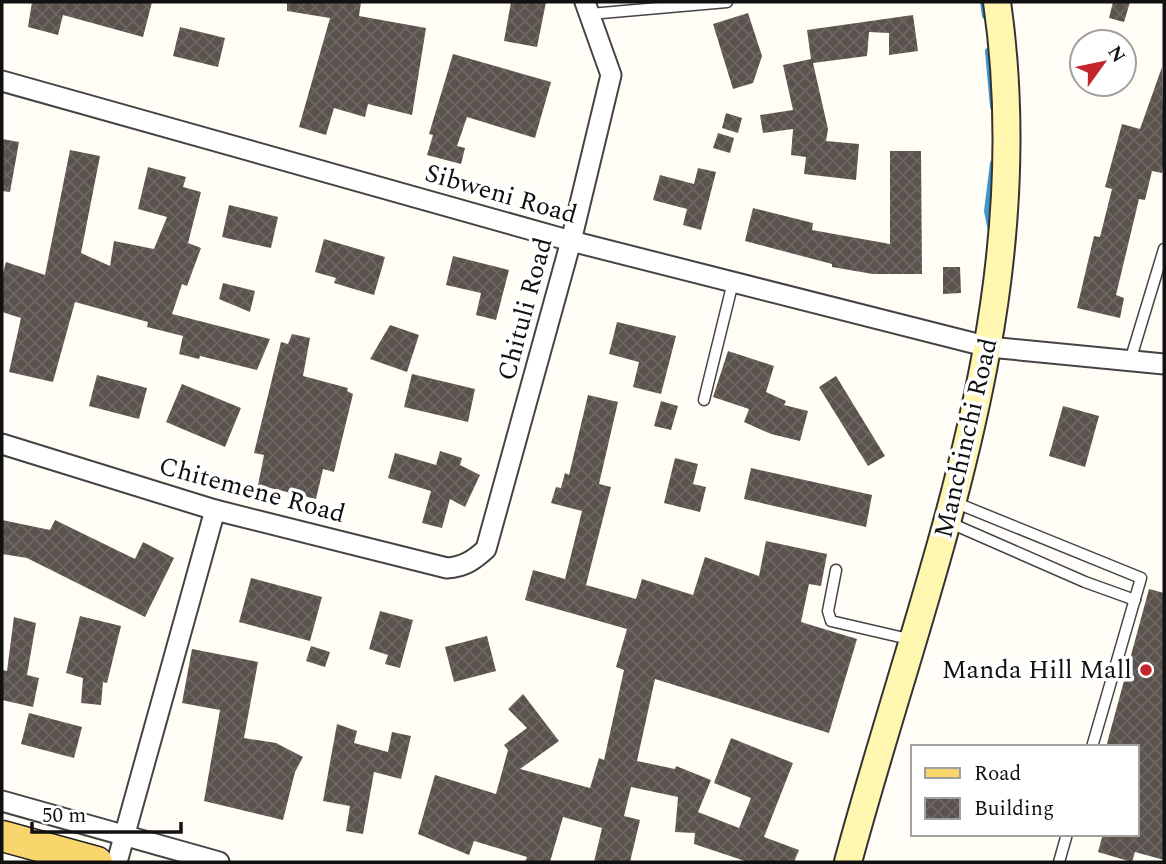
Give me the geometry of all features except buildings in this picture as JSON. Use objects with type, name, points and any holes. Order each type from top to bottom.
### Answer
[{"type":"main road","name":"Manchinchi Road","points":[[848,862],[951,512],[989,347],[1004,234],[1007,149],[1005,74],[997,2]]},
{"type":"main road","points":[[2,836],[97,862]]},
{"type":"street","name":"Chituli Road","points":[[486,549],[571,241],[611,75],[588,8]]},
{"type":"street","name":"Sibweni Road","points":[[2,81],[571,241],[989,347],[1164,364]]},
{"type":"street","name":"Chitemene Road","points":[[2,444],[215,510],[447,568],[461,567],[486,549]]},
{"type":"street","points":[[117,862],[215,510]]},
{"type":"street","points":[[2,801],[219,862]]},
{"type":"lane","points":[[588,8],[727,2]]},
{"type":"lane","points":[[1130,361],[1164,249]]},
{"type":"lane","points":[[705,400],[733,282]]},
{"type":"lane","points":[[951,512],[1141,578],[1093,745]]},
{"type":"lane","points":[[951,512],[1085,582],[1135,600]]},
{"type":"lane","points":[[836,570],[828,611],[831,621],[914,640]]},
{"type":"lane","points":[[1059,862],[1066,836]]},
{"type":"waterway","points":[[983,2],[985,16]]},
{"type":"waterway","points":[[988,51],[993,107]]},
{"type":"waterway","points":[[991,231],[987,211],[993,163]]},
{"type":"place","name":"Manda Hill Mall","points":[[1146,670]]}]
